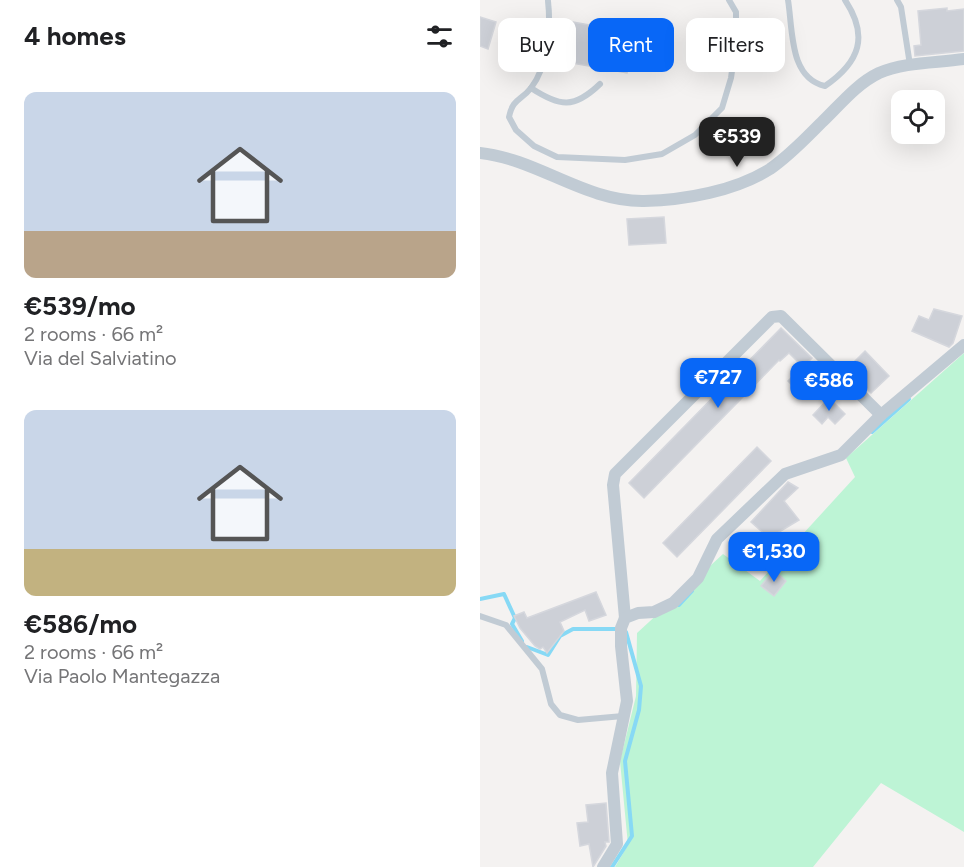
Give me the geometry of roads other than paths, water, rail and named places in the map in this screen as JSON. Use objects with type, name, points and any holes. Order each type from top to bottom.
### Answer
[{"type":"street","points":[[480,153],[528,164],[614,199],[652,201],[690,196],[724,188],[762,173],[793,151],[866,81],[888,70],[964,59]]},
{"type":"street","points":[[603,867],[617,844],[612,773],[627,701],[621,646],[621,628],[625,618],[613,485],[615,474],[771,317],[781,316],[881,415]]},
{"type":"street","points":[[625,618],[638,613],[654,612],[673,603],[698,578],[717,539],[785,474],[841,455],[881,415],[964,345]]},
{"type":"lane","points":[[548,1],[550,17],[545,53],[531,88],[515,101],[509,117],[516,130],[534,146],[557,157],[625,160],[662,154],[695,135],[722,108],[731,78],[736,42],[736,12],[729,0]]},
{"type":"lane","points":[[788,0],[798,63],[803,74],[815,84],[825,86],[838,77],[851,61],[859,44],[860,28],[845,0]]},
{"type":"lane","points":[[897,0],[901,7],[910,66]]},
{"type":"lane","points":[[531,88],[552,101],[573,103],[600,84]]},
{"type":"lane","points":[[480,616],[506,625],[542,669],[551,704],[560,715],[578,720],[624,716]]},
{"type":"waterway","points":[[872,432],[909,399]]},
{"type":"waterway","points":[[679,605],[692,591]]},
{"type":"waterway","points":[[480,599],[504,594],[515,618],[512,624],[522,641]]},
{"type":"waterway","points":[[527,647],[548,655],[560,636],[573,629],[619,629]]},
{"type":"waterway","points":[[612,867],[632,836],[625,761],[639,710],[641,686],[626,632]]}]
